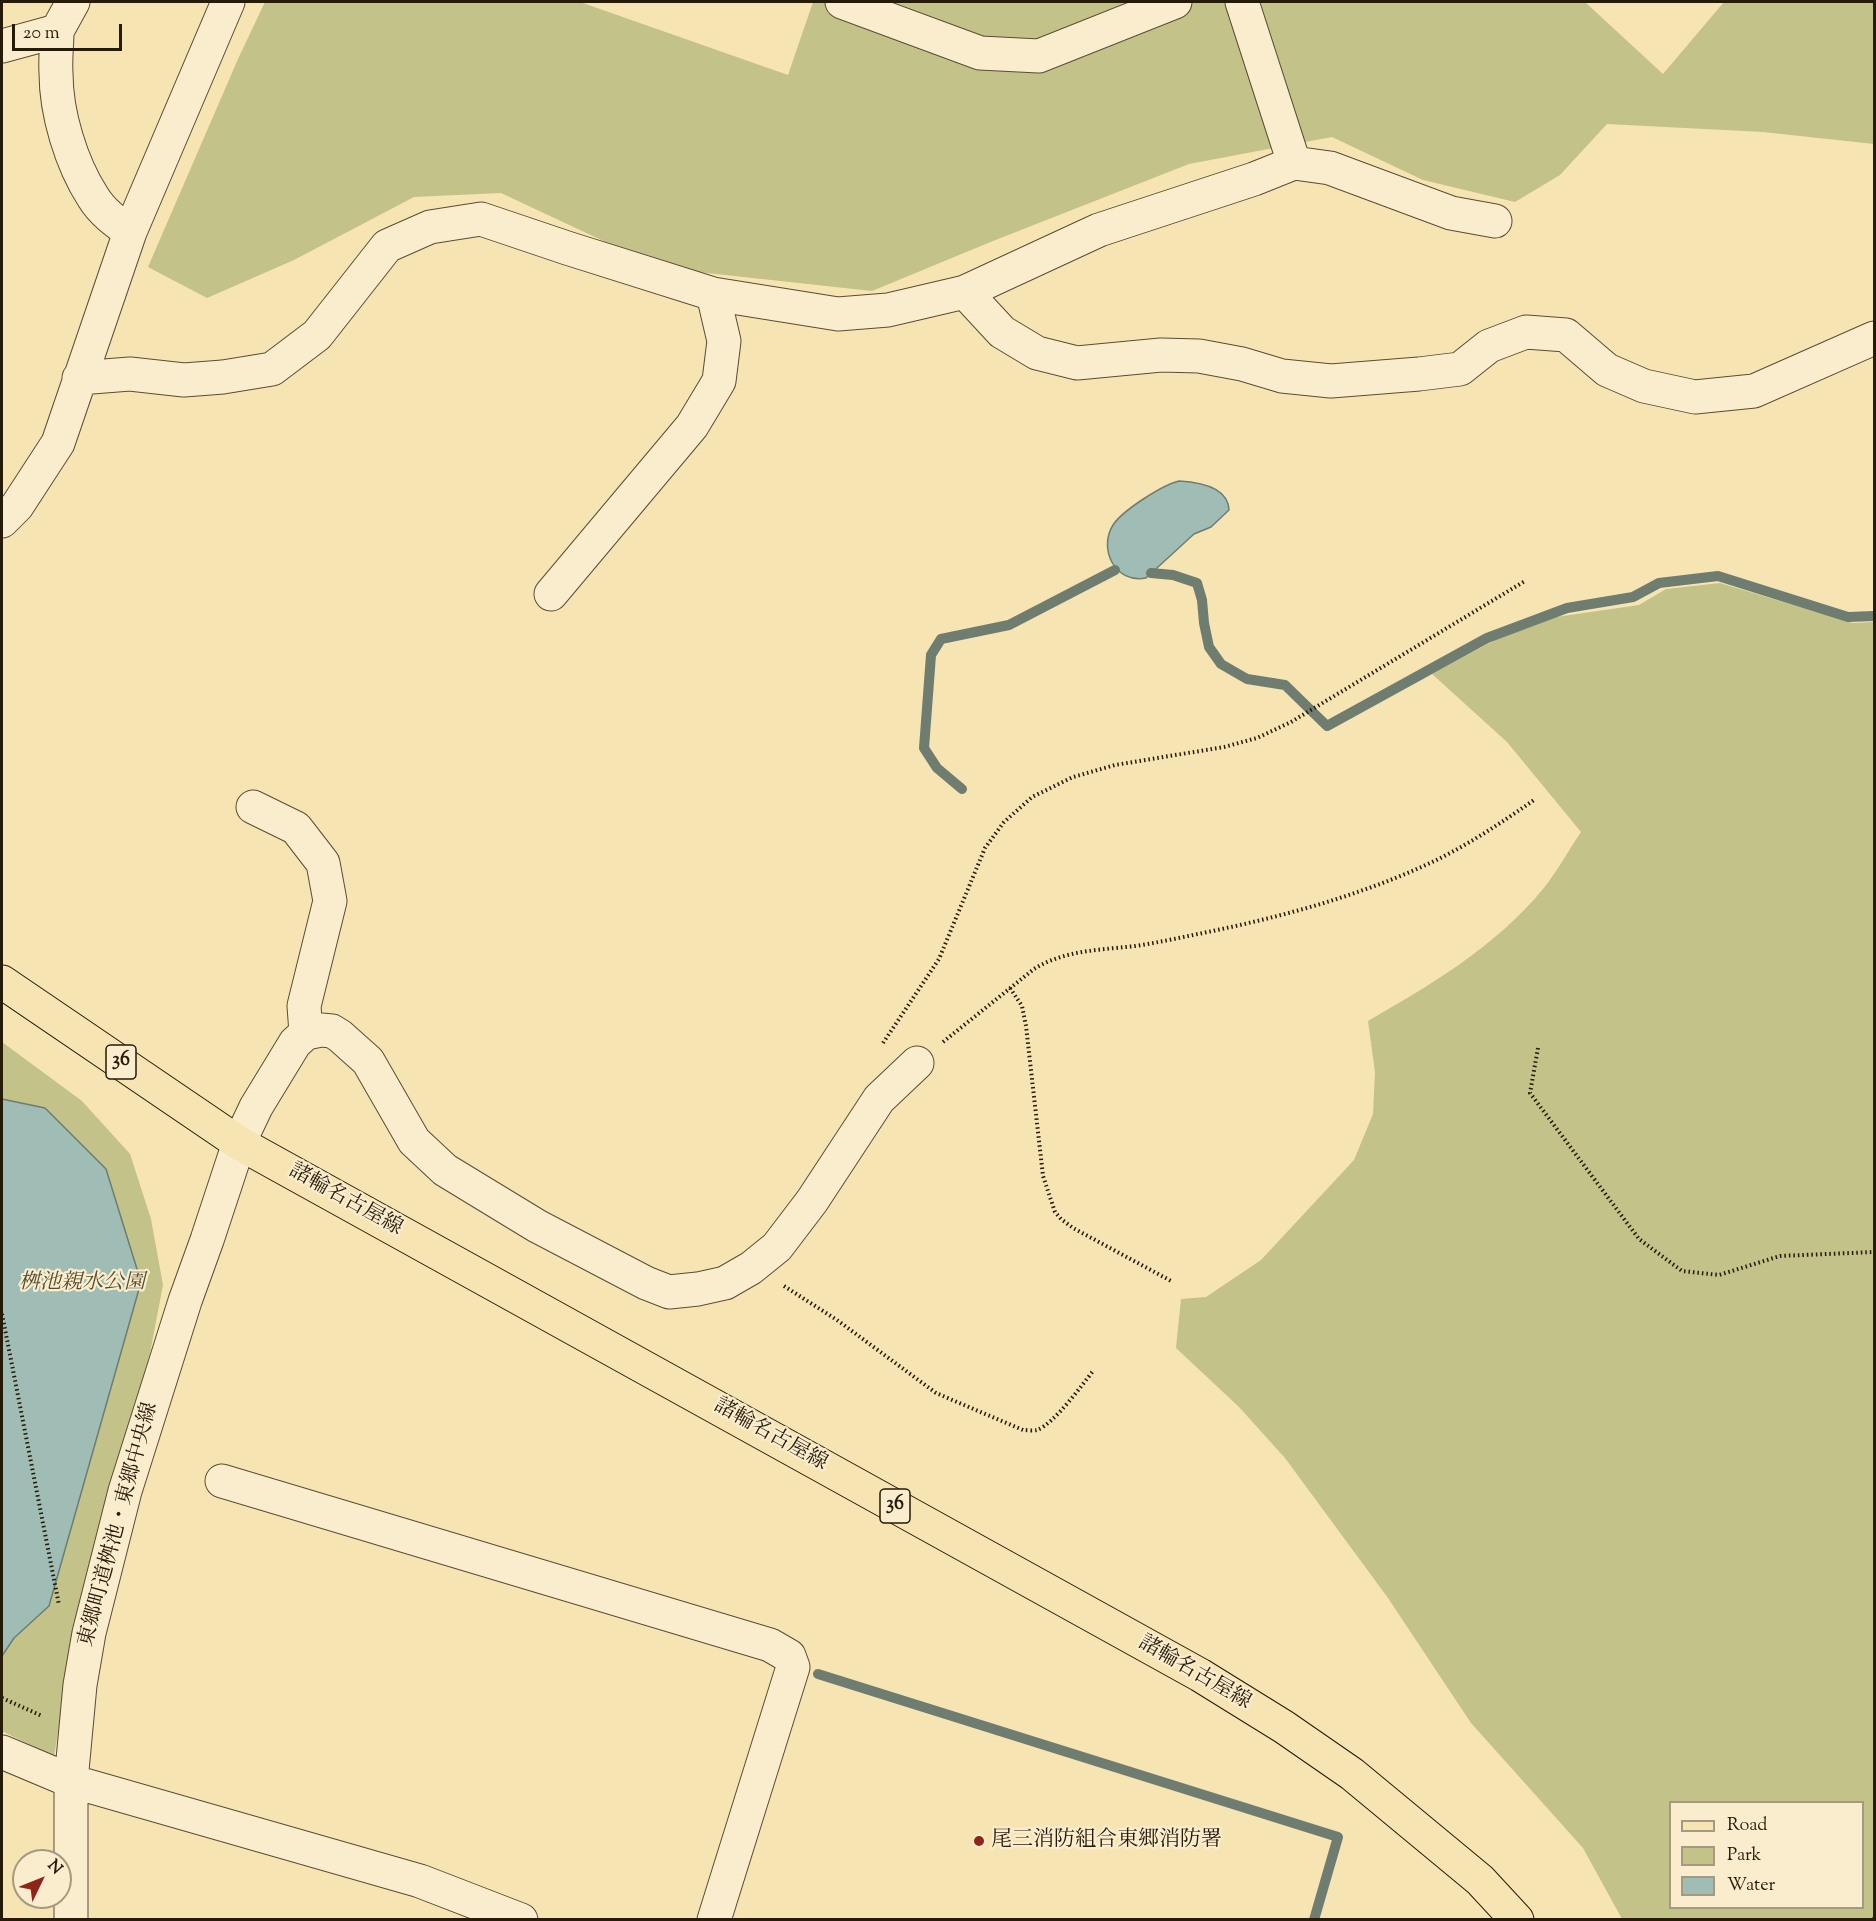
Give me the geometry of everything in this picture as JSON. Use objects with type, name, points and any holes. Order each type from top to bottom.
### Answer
[{"type":"main road","name":"諸輪名古屋線","points":[[2,982],[239,1143],[1200,1675],[1284,1727],[1352,1774],[1480,1880],[1517,1920]]},
{"type":"street","points":[[73,2],[57,31],[56,74],[63,123],[74,160],[93,198],[112,219],[130,232]]},
{"type":"street","points":[[2,521],[17,506],[58,443],[130,232],[228,2]]},
{"type":"street","points":[[842,2],[980,53],[1039,56],[1174,2]]},
{"type":"street","points":[[1242,2],[1294,163]]},
{"type":"street","points":[[2,46],[57,31]]},
{"type":"street","points":[[79,378],[130,374],[184,380],[223,377],[272,369],[317,336],[387,246],[430,227],[481,219],[713,294],[838,314],[888,310],[965,292],[1099,230],[1254,179],[1294,163],[1330,168],[1451,213],[1495,221]]},
{"type":"street","points":[[965,292],[1002,332],[1037,353],[1077,363],[1161,355],[1199,356],[1242,364],[1282,376],[1330,381],[1460,369],[1489,346],[1526,332],[1566,335],[1607,370],[1644,386],[1695,397],[1754,391],[1875,338]]},
{"type":"street","points":[[551,594],[692,426],[719,381],[724,341],[713,294]]},
{"type":"street","points":[[253,807],[296,828],[323,863],[330,901],[304,1006],[306,1033],[321,1030],[332,1031],[369,1060],[414,1141],[445,1170],[537,1226],[669,1292],[725,1283],[777,1247],[805,1210],[879,1099],[917,1063]]},
{"type":"street","name":"東郷町道桝池・東郷中央線","points":[[71,1920],[71,1781],[80,1685],[89,1634],[125,1491],[185,1301],[239,1143],[256,1107],[286,1055],[306,1033]]},
{"type":"street","points":[[222,1481],[770,1645],[789,1656],[793,1667],[714,1920]]},
{"type":"street","points":[[2,1752],[71,1781],[420,1881],[520,1920]]},
{"type":"path","points":[[879,1099],[874,1073],[877,1052],[939,959],[985,848],[1004,822],[1032,797],[1073,777],[1115,765],[1224,747],[1257,738],[1290,722],[1525,581]]},
{"type":"path","points":[[917,1063],[1010,988],[1049,960],[1064,955],[1152,943],[1218,930],[1322,904],[1386,882],[1430,863],[1534,800]]},
{"type":"path","points":[[1010,988],[1022,1006],[1043,1176],[1055,1212],[1061,1220],[1073,1228],[1173,1282]]},
{"type":"path","points":[[1538,1048],[1530,1093],[1639,1239],[1682,1271],[1719,1275],[1780,1256],[1875,1252]]},
{"type":"path","points":[[755,1264],[761,1271],[837,1320],[936,1393],[1023,1430],[1036,1430],[1045,1424],[1068,1402],[1093,1371]]},
{"type":"path","points":[[2,1314],[57,1598]]},
{"type":"green space","points":[[265,2],[580,2],[788,75],[813,2],[1585,2],[1663,74],[1724,2],[1874,2],[1874,144],[1763,132],[1607,124],[1560,175],[1515,202],[1423,180],[1332,137],[1189,164],[872,291],[661,268],[501,193],[414,197],[294,260],[207,298],[148,267]]},
{"type":"green space","points":[[1720,583],[1853,623],[1874,622],[1874,1919],[1622,1919],[1583,1848],[1471,1723],[1388,1598],[1285,1458],[1239,1407],[1176,1348],[1181,1299],[1206,1297],[1261,1260],[1354,1160],[1373,1114],[1375,1072],[1368,1021],[1462,963],[1504,929],[1543,889],[1581,832],[1507,742],[1432,674],[1495,640],[1556,617],[1639,605],[1666,589]]},
{"type":"green space","name":"桝池親水公園","points":[[2,1042],[82,1101],[130,1154],[151,1219],[163,1285],[150,1353],[76,1618],[54,1757],[2,1731]]},
{"type":"water","points":[[1179,481],[1202,484],[1217,491],[1223,495],[1229,510],[1211,527],[1194,534],[1146,578],[1126,576],[1112,563],[1109,554],[1107,544],[1113,525],[1143,499]]},
{"type":"water","name":"桝池親水公園","points":[[2,1099],[45,1108],[106,1169],[141,1282],[49,1606],[14,1638],[2,1656]]},
{"type":"waterway","points":[[962,789],[937,768],[924,748],[931,655],[941,639],[1009,625],[1115,570]]},
{"type":"waterway","points":[[1151,573],[1173,575],[1197,583],[1209,647],[1221,664],[1247,679],[1285,685],[1327,726],[1487,638],[1567,608],[1633,597],[1659,583],[1718,576],[1848,617],[1874,616]]},
{"type":"waterway","points":[[818,1674],[1338,1837],[1314,1920]]},
{"type":"place","name":"尾三消防組合東郷消防署","points":[[979,1841]]}]
